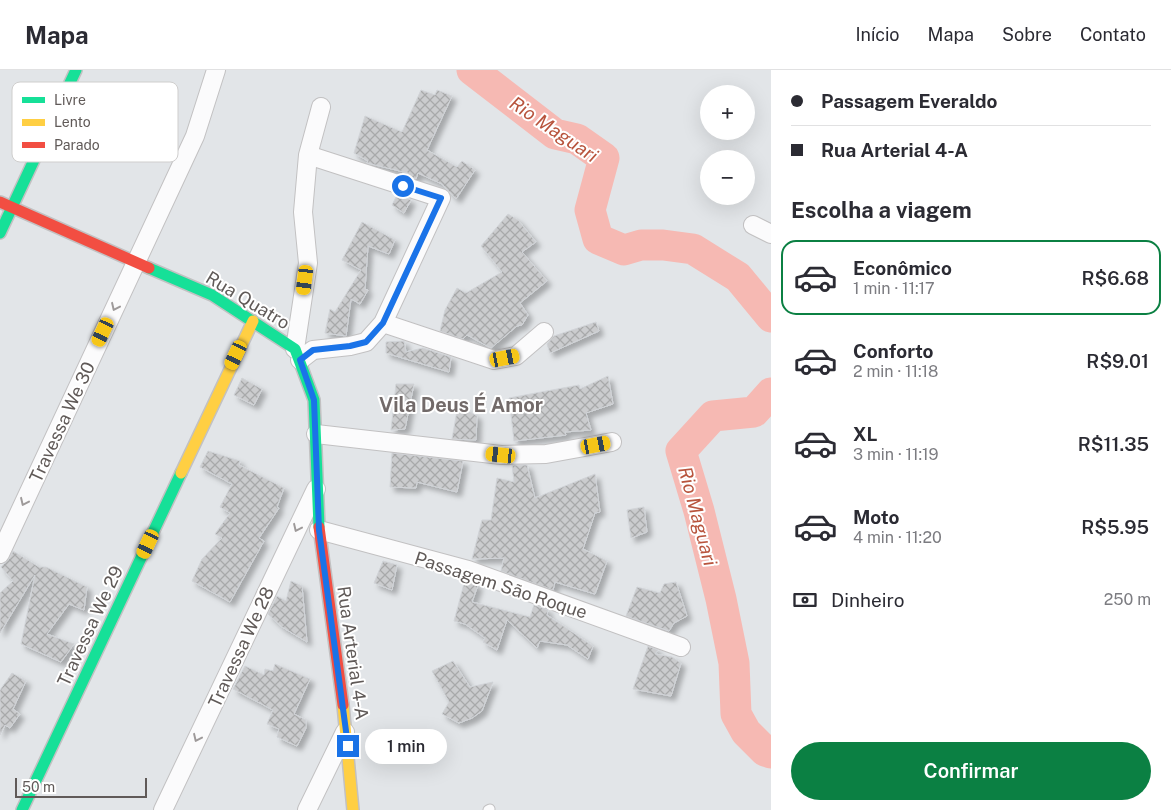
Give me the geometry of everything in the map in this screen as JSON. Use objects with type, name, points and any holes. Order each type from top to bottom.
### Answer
[{"type":"main road","points":[[71,82],[76,70]]},
{"type":"main road","points":[[0,233],[34,162]]},
{"type":"main road","name":"Rua Quatro","points":[[0,202],[212,295],[253,320],[298,354]]},
{"type":"main road","name":"Travessa We 29","points":[[22,810],[253,320]]},
{"type":"main road","points":[[298,354],[314,400],[319,530]]},
{"type":"main road","name":"Rua Arterial 4-A","points":[[319,530],[346,730],[353,810]]},
{"type":"street","name":"Travessa We 30","points":[[0,554],[194,136],[216,70]]},
{"type":"street","points":[[308,155],[441,198],[383,323],[366,342],[298,354],[308,263],[303,212],[308,155],[321,107]]},
{"type":"street","points":[[753,225],[771,234]]},
{"type":"street","points":[[383,323],[494,360],[516,356],[544,332]]},
{"type":"street","points":[[316,434],[501,455],[546,454],[612,442]]},
{"type":"street","name":"Travessa We 28","points":[[163,810],[318,484]]},
{"type":"street","name":"Passagem São Roque","points":[[319,530],[468,570],[681,646]]},
{"type":"street","points":[[307,810],[346,730]]},
{"type":"building","points":[[421,90],[435,95],[437,90],[452,96],[427,150],[457,167],[462,161],[475,170],[456,199],[442,184],[418,173],[416,179],[406,176],[408,173],[367,163],[368,161],[354,153],[365,116],[402,132]]},
{"type":"building","points":[[397,195],[411,200],[404,213],[392,205]]},
{"type":"building","points":[[508,214],[518,220],[536,242],[522,252],[547,281],[520,303],[528,315],[522,325],[517,326],[491,348],[467,335],[463,339],[440,331],[445,310],[457,288],[466,293],[502,272],[481,246]]},
{"type":"building","points":[[362,222],[395,240],[389,254],[368,246],[365,289],[368,290],[360,304],[351,299],[346,336],[325,333],[330,309],[335,312],[361,270],[342,260]]},
{"type":"building","points":[[596,322],[599,331],[550,353],[547,344],[554,336]]},
{"type":"building","points":[[404,341],[406,352],[423,348],[451,357],[449,372],[386,353],[386,342]]},
{"type":"building","points":[[608,376],[613,404],[586,413],[591,430],[565,432],[566,435],[514,441],[509,398],[579,385],[580,389]]},
{"type":"building","points":[[242,378],[262,389],[254,405],[234,395]]},
{"type":"building","points":[[396,384],[414,384],[405,429],[391,430]]},
{"type":"building","points":[[458,405],[477,416],[476,440],[452,439]]},
{"type":"building","points":[[208,451],[240,461],[239,465],[284,488],[277,507],[279,508],[259,538],[264,541],[230,602],[192,581],[202,559],[222,538],[215,534],[230,513],[220,507],[232,484],[200,467]]},
{"type":"building","points":[[392,453],[463,461],[457,492],[417,482],[416,488],[390,487]]},
{"type":"building","points":[[512,465],[527,465],[535,498],[595,474],[600,512],[595,513],[583,549],[607,561],[595,594],[555,582],[553,590],[501,571],[504,558],[472,559],[482,520],[491,520],[497,478],[514,482]]},
{"type":"building","points":[[644,507],[647,532],[631,538],[627,510]]},
{"type":"building","points":[[13,551],[39,567],[46,567],[87,587],[84,610],[69,604],[47,634],[74,644],[61,662],[21,644],[35,575],[0,633],[0,593],[13,581],[1,567],[9,559]]},
{"type":"building","points":[[383,561],[397,565],[392,590],[374,583]]},
{"type":"building","points":[[465,580],[478,585],[472,602],[530,617],[534,605],[548,610],[547,615],[593,646],[588,659],[567,645],[540,641],[537,648],[507,620],[497,650],[483,642],[485,638],[465,624],[454,621]]},
{"type":"building","points":[[291,581],[302,586],[307,642],[282,627],[268,614],[277,596],[286,601]]},
{"type":"building","points":[[676,582],[687,616],[674,623],[669,631],[626,616],[637,587],[660,593],[664,584]]},
{"type":"building","points":[[648,646],[658,650],[655,654],[672,657],[681,663],[671,696],[633,689]]},
{"type":"building","points":[[453,661],[470,687],[493,682],[482,711],[472,718],[459,723],[442,714],[449,702],[432,671]]},
{"type":"building","points":[[275,664],[310,679],[294,714],[306,720],[306,728],[297,746],[277,737],[279,729],[267,724],[273,710],[233,689],[245,666],[264,675],[265,669],[273,671]]},
{"type":"building","points":[[12,673],[26,681],[13,709],[20,714],[10,728],[5,725],[0,735],[0,690]]},
{"type":"waterway","name":"Rio Maguari","points":[[472,70],[555,134],[577,139],[604,158],[590,210],[598,239],[624,250],[641,245],[663,245],[693,249],[738,277],[771,317]]},
{"type":"waterway","name":"Rio Maguari","points":[[771,393],[754,412],[713,416],[681,451],[699,511],[721,599],[734,663],[736,714],[746,732],[765,751],[771,753]]},
{"type":"traffic: fast","points":[[70,82],[76,70]]},
{"type":"traffic: fast","points":[[0,233],[33,162]]},
{"type":"traffic: fast","points":[[149,268],[212,295],[295,349],[314,400],[319,527]]},
{"type":"traffic: fast","points":[[22,810],[181,473]]},
{"type":"traffic: slow","points":[[181,473],[253,321]]},
{"type":"traffic: slow","points":[[343,705],[353,810]]},
{"type":"traffic: jam","points":[[0,202],[149,268]]},
{"type":"traffic: jam","points":[[319,527],[343,705]]},
{"type":"district","name":"Vila Deus É Amor","points":[[461,405]]},
{"type":"route","points":[[348,746],[319,530],[314,400],[300,360],[313,350],[350,346],[366,342],[383,323],[441,198],[403,186]]}]
